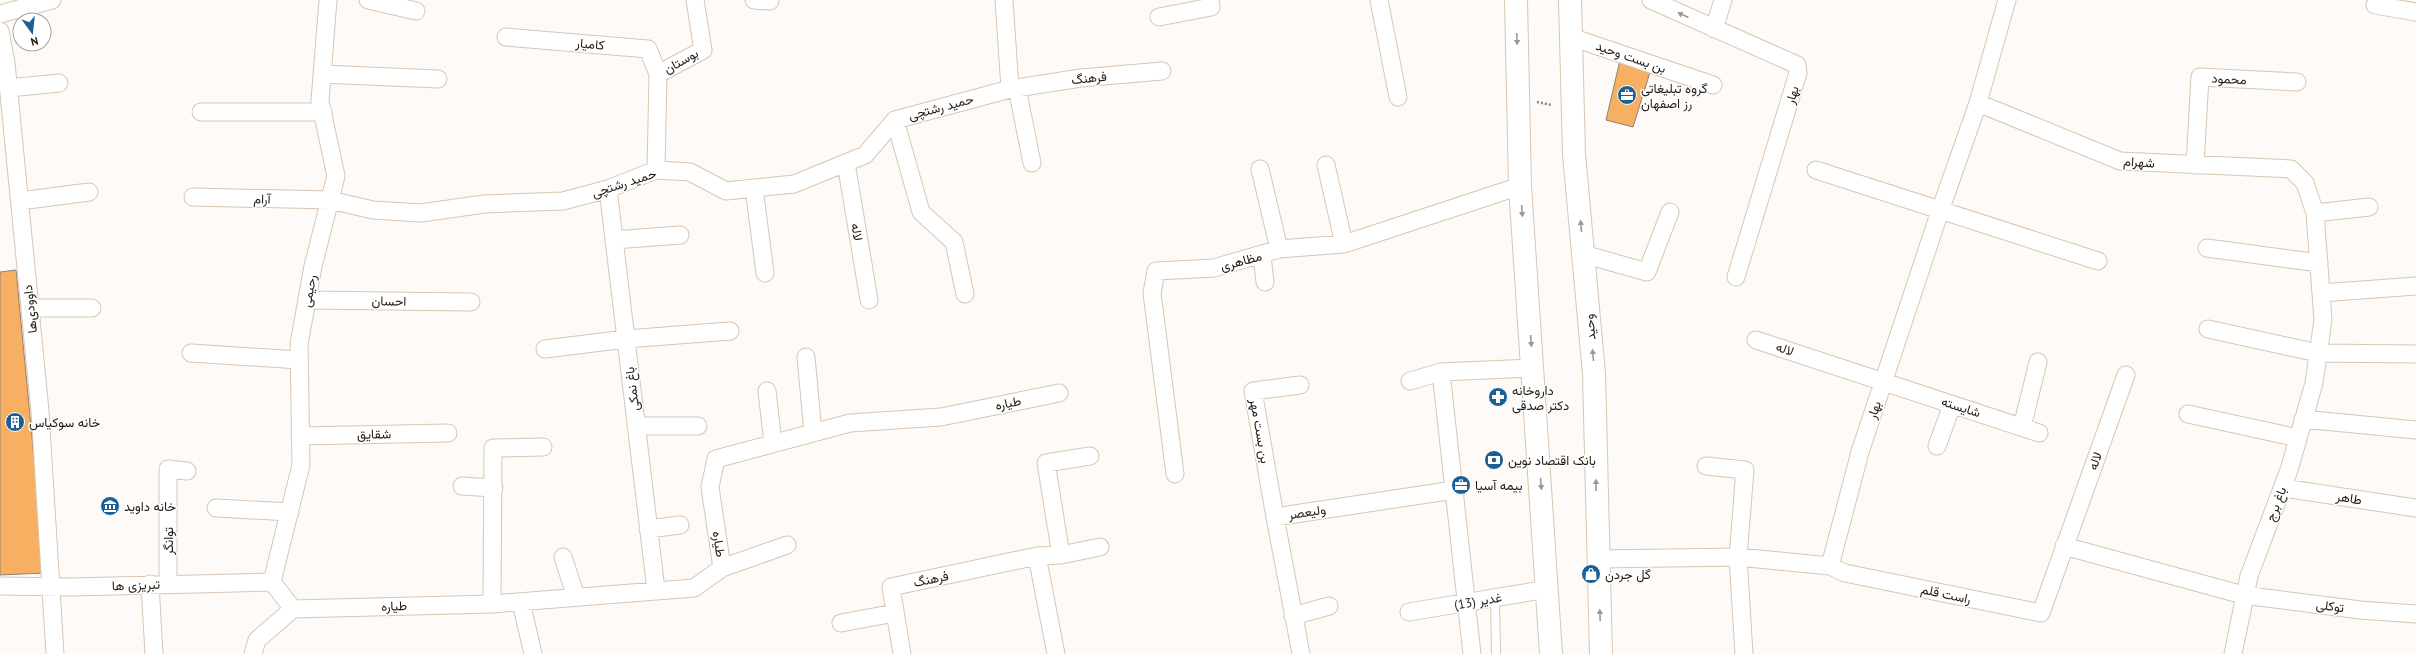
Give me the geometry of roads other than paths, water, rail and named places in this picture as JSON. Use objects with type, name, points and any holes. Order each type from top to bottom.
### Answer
[{"type":"main road","points":[[1516,0],[1520,186],[1548,589],[1551,654]]},
{"type":"main road","name":"وحید","points":[[1570,0],[1574,154],[1594,374],[1601,654]]},
{"type":"street","points":[[0,14],[50,0]]},
{"type":"street","name":"رحیمی","points":[[272,582],[301,465],[299,344],[307,300],[336,176],[320,101],[328,0]]},
{"type":"street","points":[[368,0],[416,10]]},
{"type":"street","name":"بوستان","points":[[656,170],[658,74],[703,50],[695,0]]},
{"type":"street","points":[[1004,0],[1013,89],[1032,163]]},
{"type":"street","points":[[1159,17],[1211,8],[1210,0]]},
{"type":"street","points":[[1379,0],[1398,97]]},
{"type":"street","name":"بهار","points":[[1652,0],[1714,29],[1792,61],[1797,65],[1798,72],[1736,277]]},
{"type":"street","points":[[1714,29],[1723,0]]},
{"type":"street","name":"بهار","points":[[1830,566],[1860,452],[1940,211],[1978,103],[2007,0]]},
{"type":"street","points":[[2375,5],[2416,12]]},
{"type":"street","name":"داوودی‌ها","points":[[0,31],[9,88],[40,411],[55,654]]},
{"type":"street","name":"بن بست وحید","points":[[1571,36],[1714,85]]},
{"type":"street","name":"کامیار","points":[[506,37],[648,49],[658,74]]},
{"type":"street","name":"فرهنگ","points":[[1013,89],[1081,78],[1162,71]]},
{"type":"street","points":[[322,74],[438,79]]},
{"type":"street","name":"محمود","points":[[2195,165],[2200,77],[2297,82]]},
{"type":"street","points":[[9,88],[58,83]]},
{"type":"street","name":"حمید رشتچی","points":[[330,200],[373,210],[421,213],[484,204],[563,201],[608,189],[656,170],[690,172],[726,191],[794,184],[864,155],[895,120],[1013,89]]},
{"type":"street","name":"شهرام","points":[[1978,103],[2120,161],[2291,169],[2305,183]]},
{"type":"street","points":[[201,112],[323,112]]},
{"type":"street","points":[[895,120],[921,212],[954,242],[965,294]]},
{"type":"street","name":"لاله","points":[[846,163],[869,300]]},
{"type":"street","points":[[1326,165],[1344,244]]},
{"type":"street","points":[[1260,169],[1280,249]]},
{"type":"street","points":[[1816,170],[2098,261]]},
{"type":"street","name":"باغ برج","points":[[2233,654],[2243,595],[2283,488],[2314,383],[2323,320],[2315,213],[2305,183]]},
{"type":"street","name":"مظاهری","points":[[1175,474],[1152,294],[1156,271],[1214,268],[1262,256],[1280,249],[1344,244],[1520,186]]},
{"type":"street","points":[[754,188],[765,273]]},
{"type":"street","name":"باغ نمکی","points":[[608,189],[656,590]]},
{"type":"street","points":[[20,201],[89,192]]},
{"type":"street","name":"آرام","points":[[193,197],[330,200]]},
{"type":"street","points":[[2315,213],[2369,208]]},
{"type":"street","points":[[1583,254],[1646,272],[1670,212]]},
{"type":"street","points":[[614,240],[680,235]]},
{"type":"street","points":[[2206,248],[2318,263]]},
{"type":"street","points":[[1262,256],[1265,282]]},
{"type":"street","points":[[2321,293],[2416,286]]},
{"type":"street","name":"احسان","points":[[307,300],[471,302]]},
{"type":"street","points":[[30,308],[92,308]]},
{"type":"street","points":[[2208,329],[2318,353],[2416,354]]},
{"type":"street","points":[[545,349],[626,339],[730,331]]},
{"type":"street","name":"لاله","points":[[1756,340],[1883,382]]},
{"type":"street","points":[[191,353],[299,360]]},
{"type":"street","points":[[806,357],[813,433]]},
{"type":"street","points":[[2022,427],[2038,362]]},
{"type":"street","points":[[1410,381],[1441,372],[1533,368]]},
{"type":"street","points":[[1441,372],[1468,603],[1472,654]]},
{"type":"street","name":"لاله","points":[[2064,546],[2126,375]]},
{"type":"street","name":"شایسته","points":[[1883,382],[2039,433]]},
{"type":"street","name":"بن بست مهر","points":[[1275,517],[1253,391],[1300,385]]},
{"type":"street","points":[[767,391],[773,444]]},
{"type":"street","name":"طیاره","points":[[293,609],[492,604],[694,588],[722,568],[710,487],[716,459],[850,423],[941,417],[1059,393]]},
{"type":"street","points":[[1938,446],[1952,405]]},
{"type":"street","points":[[2188,414],[2298,438]]},
{"type":"street","points":[[2303,419],[2416,430]]},
{"type":"street","points":[[636,426],[698,426]]},
{"type":"street","name":"شقایق","points":[[300,436],[448,433]]},
{"type":"street","points":[[492,604],[494,448],[543,447]]},
{"type":"street","points":[[1061,555],[1046,463],[1090,456]]},
{"type":"street","points":[[1706,466],[1745,470],[1738,557],[1744,654]]},
{"type":"street","name":"توانگر","points":[[168,584],[168,469],[187,472]]},
{"type":"street","points":[[462,486],[494,488]]},
{"type":"street","name":"طاهر","points":[[2283,488],[2416,508]]},
{"type":"street","name":"ولیعصر","points":[[1301,654],[1275,517],[1454,490]]},
{"type":"street","points":[[216,508],[290,512]]},
{"type":"street","points":[[648,529],[680,525]]},
{"type":"street","points":[[722,568],[787,545]]},
{"type":"street","points":[[2064,546],[2243,595]]},
{"type":"street","name":"راست قلم","points":[[1598,559],[1738,557],[1830,566],[1846,573],[2041,613],[2064,546]]},
{"type":"street","points":[[1056,654],[1038,556],[1061,555],[1100,547]]},
{"type":"street","name":"فرهنگ","points":[[902,654],[891,587],[1038,556]]},
{"type":"street","points":[[563,557],[576,598]]},
{"type":"street","points":[[253,654],[257,640],[293,609],[272,582]]},
{"type":"street","name":"تبریزی ها","points":[[0,586],[50,587],[272,582]]},
{"type":"street","points":[[150,584],[154,654]]},
{"type":"street","name":"غدیر (13)","points":[[1409,612],[1548,589]]},
{"type":"street","name":"توکلی","points":[[2243,595],[2360,610],[2416,614]]},
{"type":"street","points":[[521,602],[533,654]]},
{"type":"street","points":[[1293,616],[1329,606]]},
{"type":"street","points":[[841,623],[895,613]]},
{"type":"street","points":[[1541,654],[1540,627],[1549,621]]},
{"type":"lane","points":[[1495,598],[1496,654]]},
{"type":"place","name":"گروه تبلیغاتی رز اصفهان","points":[[1627,95]]},
{"type":"place","name":"داروخانه دکتر صدقی","points":[[1498,397]]},
{"type":"place","name":"خانه سوکیاس","points":[[15,422]]},
{"type":"place","name":"بانک اقتصاد نوین","points":[[1494,460]]},
{"type":"place","name":"بیمه آسیا","points":[[1461,485]]},
{"type":"place","name":"خانه داوید","points":[[110,506]]},
{"type":"place","name":"گل جردن","points":[[1591,574]]}]
